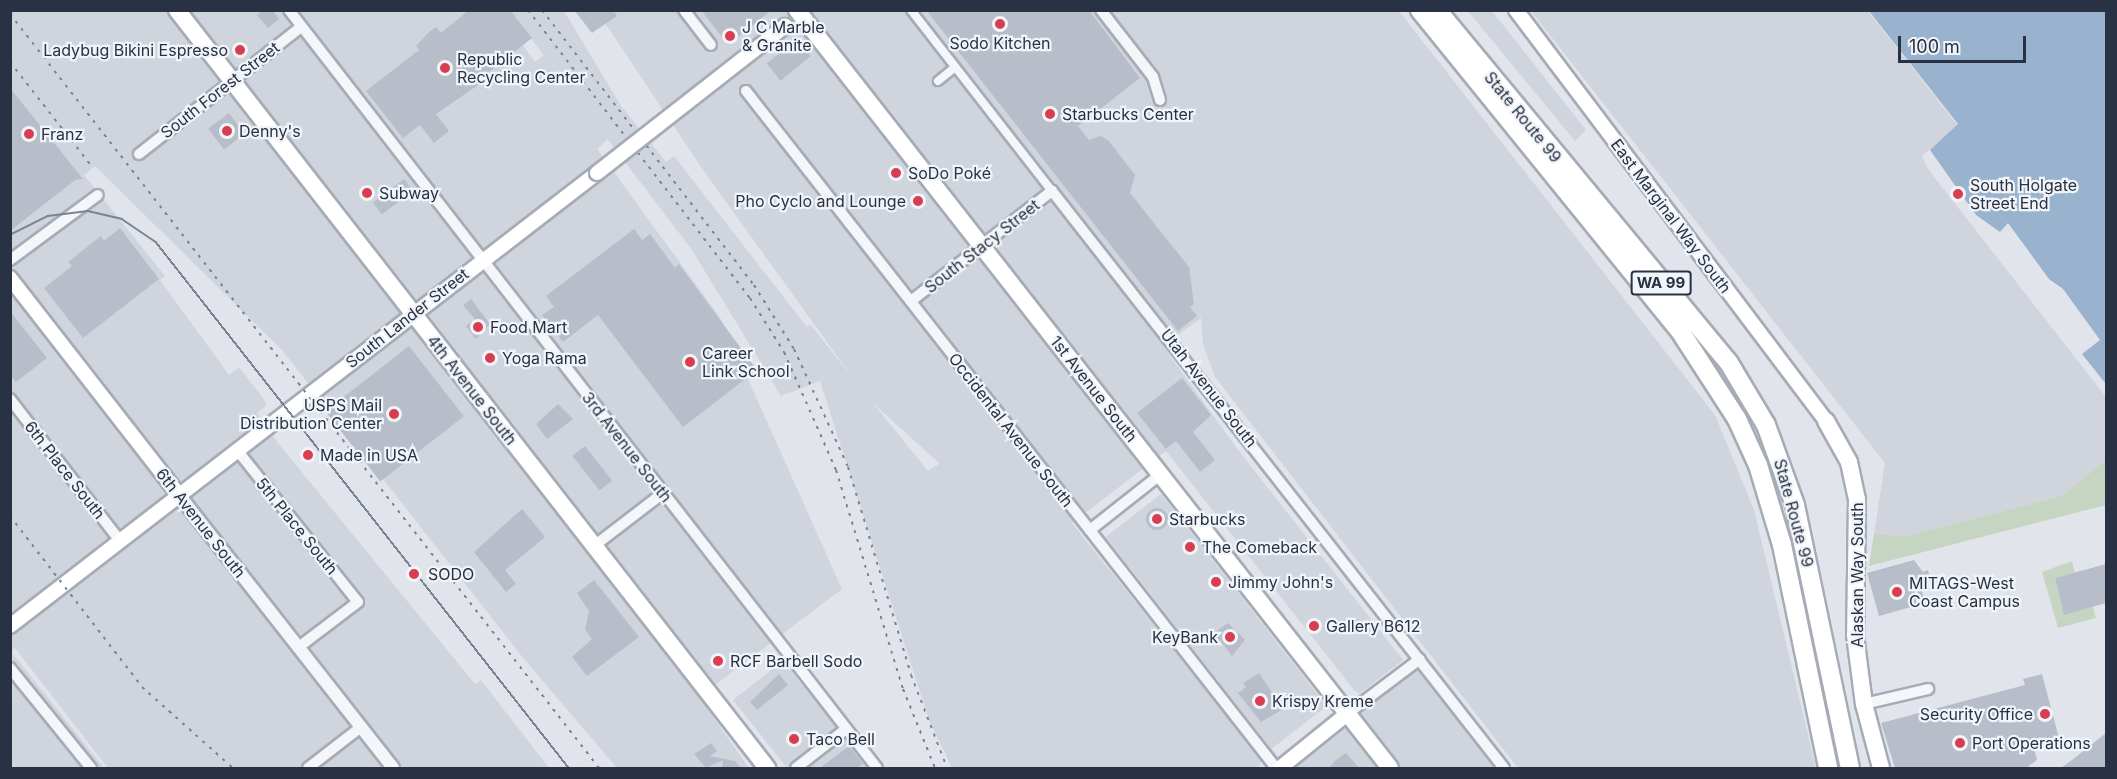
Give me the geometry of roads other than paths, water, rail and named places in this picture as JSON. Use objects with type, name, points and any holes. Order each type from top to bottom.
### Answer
[{"type":"highway","name":"State Route 99","points":[[1420,10],[1682,334],[1717,385],[1758,465],[1792,596],[1828,768]]},
{"type":"highway","name":"State Route 99","points":[[1437,10],[1749,393],[1788,479],[1850,768]]},
{"type":"main road","name":"4th Avenue South","points":[[177,10],[767,768]]},
{"type":"main road","name":"East Marginal Way South","points":[[1516,10],[1826,421]]},
{"type":"main road","name":"South Lander Street","points":[[10,626],[801,12]]},
{"type":"main road","name":"1st Avenue South","points":[[801,12],[1390,768]]},
{"type":"main road","name":"6th Avenue South","points":[[10,278],[179,495]]},
{"type":"main road","name":"Alaskan Way South","points":[[1826,421],[1849,462],[1857,499],[1855,635],[1864,704],[1881,768]]},
{"type":"main road","points":[[1278,768],[1347,714]]},
{"type":"street","name":"3rd Avenue South","points":[[289,10],[877,768]]},
{"type":"street","points":[[684,10],[711,45]]},
{"type":"street","name":"Utah Avenue South","points":[[911,10],[1504,768]]},
{"type":"street","points":[[1101,10],[1153,77],[1160,100]]},
{"type":"street","name":"South Forest Street","points":[[139,154],[301,27]]},
{"type":"street","points":[[938,81],[955,67]]},
{"type":"street","name":"Occidental Avenue South","points":[[746,91],[1278,768]]},
{"type":"street","name":"South Stacy Street","points":[[911,301],[1052,191]]},
{"type":"street","points":[[10,260],[98,195]]},
{"type":"street","name":"6th Place South","points":[[10,399],[120,541]]},
{"type":"street","name":"5th Place South","points":[[237,450],[358,602],[299,647]]},
{"type":"street","points":[[1089,530],[1161,474]]},
{"type":"street","points":[[594,546],[663,493]]},
{"type":"street","name":"6th Avenue South","points":[[179,495],[393,768]]},
{"type":"street","points":[[1347,714],[1420,659]]},
{"type":"street","points":[[10,668],[91,768]]},
{"type":"street","points":[[1864,704],[1928,689]]},
{"type":"street","points":[[308,768],[361,727]]},
{"type":"street","points":[[796,768],[846,729]]},
{"type":"water","points":[[1869,11],[2106,11],[2106,384],[2082,354],[2100,340],[2063,289],[2049,279],[2008,223],[2000,232],[1976,215],[1930,150],[1958,124]]},
{"type":"tram line","points":[[10,235],[48,216],[88,211],[122,219],[156,242],[569,768]]},
{"type":"railway","points":[[528,10],[750,298],[784,352],[836,470],[903,689],[935,768]]},
{"type":"railway","points":[[542,10],[754,285],[794,349],[848,467],[911,675],[947,768]]},
{"type":"railway","points":[[10,14],[599,768]]},
{"type":"railway","points":[[10,62],[90,164]]},
{"type":"railway","points":[[10,516],[142,687],[233,768]]},
{"type":"place","name":"Sodo Kitchen","points":[[1000,24]]},
{"type":"place","name":"J C Marble & Granite","points":[[730,36]]},
{"type":"place","name":"Ladybug Bikini Espresso","points":[[240,50]]},
{"type":"place","name":"Republic Recycling Center","points":[[445,68]]},
{"type":"place","name":"Starbucks Center","points":[[1050,114]]},
{"type":"place","name":"Denny's","points":[[227,131]]},
{"type":"place","name":"Franz","points":[[29,134]]},
{"type":"place","name":"SoDo Poké","points":[[896,173]]},
{"type":"place","name":"Subway","points":[[367,193]]},
{"type":"place","name":"South Holgate Street End","points":[[1958,194]]},
{"type":"place","name":"Pho Cyclo and Lounge","points":[[918,201]]},
{"type":"place","name":"Food Mart","points":[[478,327]]},
{"type":"place","name":"Yoga Rama","points":[[490,358]]},
{"type":"place","name":"Career Link School","points":[[690,362]]},
{"type":"place","name":"USPS Mail Distribution Center","points":[[394,414]]},
{"type":"place","name":"Made in USA","points":[[308,455]]},
{"type":"place","name":"Starbucks","points":[[1157,519]]},
{"type":"place","name":"The Comeback","points":[[1190,547]]},
{"type":"place","name":"SODO","points":[[414,574]]},
{"type":"place","name":"Jimmy John's","points":[[1216,582]]},
{"type":"place","name":"MITAGS-West Coast Campus","points":[[1897,592]]},
{"type":"place","name":"Gallery B612","points":[[1314,626]]},
{"type":"place","name":"KeyBank","points":[[1230,637]]},
{"type":"place","name":"RCF Barbell Sodo","points":[[718,661]]},
{"type":"place","name":"Krispy Kreme","points":[[1260,701]]},
{"type":"place","name":"Security Office","points":[[2045,714]]},
{"type":"place","name":"Taco Bell","points":[[794,739]]},
{"type":"place","name":"Port Operations","points":[[1960,743]]}]
